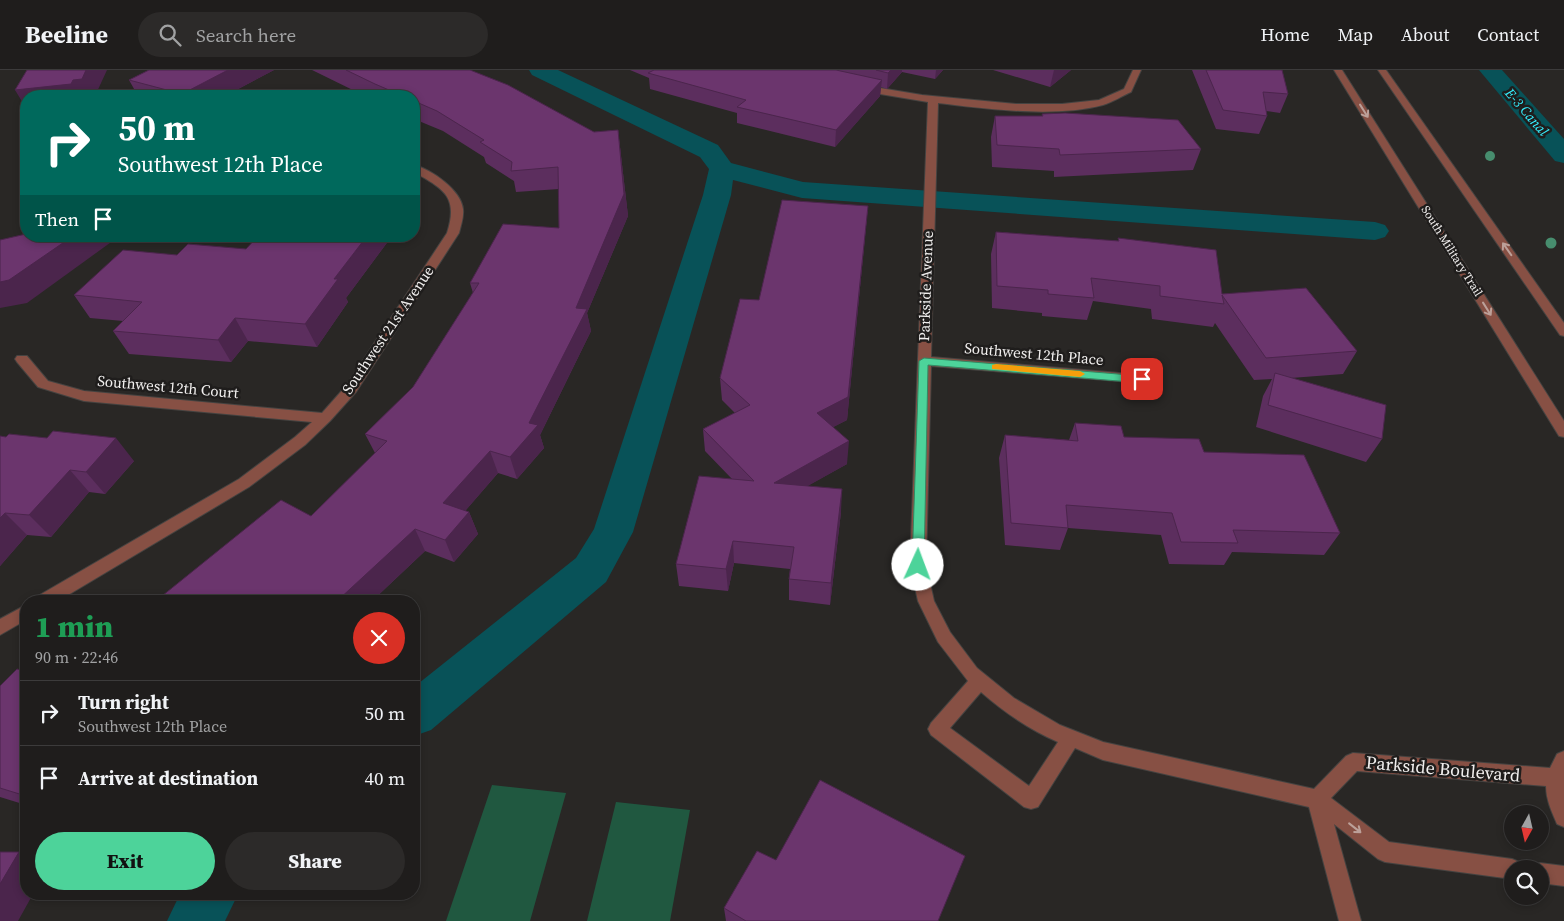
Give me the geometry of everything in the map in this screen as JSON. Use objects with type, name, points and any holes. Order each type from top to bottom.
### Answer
[{"type":"street","points":[[855,87],[933,100],[1043,108],[1089,106],[1108,101],[1123,94],[1132,86],[1137,77],[1137,70]]},
{"type":"street","name":"South Military Trail","points":[[1338,70],[1564,432]]},
{"type":"street","points":[[1382,70],[1564,332]]},
{"type":"street","name":"Parkside Avenue","points":[[933,100],[918,565],[926,601],[944,637],[971,673],[1008,704],[1053,731],[1102,750],[1317,799]]},
{"type":"street","name":"Southwest 21st Avenue","points":[[54,595],[244,483],[300,441],[350,389],[366,368],[453,233],[459,219],[458,205],[452,193],[420,172]]},
{"type":"street","name":"Southwest 12th Court","points":[[22,359],[43,384],[84,396],[324,418]]},
{"type":"street","name":"Southwest 12th Place","points":[[924,361],[1142,379]]},
{"type":"street","points":[[0,628],[20,616]]},
{"type":"street","points":[[980,680],[937,729],[1031,800],[1071,738]]},
{"type":"street","points":[[1564,760],[1555,778],[1557,803],[1564,817]]},
{"type":"street","name":"Parkside Boulevard","points":[[1317,799],[1353,762],[1555,778]]},
{"type":"street","points":[[1317,799],[1386,852],[1504,868]]},
{"type":"street","points":[[1317,799],[1350,921]]},
{"type":"street","points":[[1549,874],[1564,876]]},
{"type":"green space","points":[[492,785],[566,793],[530,921],[446,921]]},
{"type":"green space","points":[[616,802],[690,810],[670,921],[587,921]]},
{"type":"building","points":[[27,70],[86,70],[82,79],[73,80],[71,84],[15,90]]},
{"type":"building","points":[[149,70],[228,70],[190,90],[167,90],[129,80]]},
{"type":"building","points":[[346,70],[470,70],[508,85],[594,132],[618,130],[624,194],[576,308],[587,309],[529,423],[538,425],[510,457],[490,451],[443,503],[469,512],[445,540],[415,529],[344,595],[163,595],[281,500],[311,516],[387,441],[365,434],[413,387],[479,283],[470,283],[503,224],[559,228],[558,167],[511,171],[512,162],[480,142],[484,140],[437,111],[420,104],[420,90],[389,90]]},
{"type":"building","points":[[654,70],[836,70],[882,80],[836,130],[737,107],[746,100],[648,73]]},
{"type":"building","points":[[876,70],[891,70],[888,73]]},
{"type":"building","points":[[1206,70],[1282,70],[1288,94],[1263,92],[1267,116],[1223,110]]},
{"type":"building","points":[[1065,113],[1178,120],[1201,149],[1060,155],[1059,149],[997,145],[995,116],[1043,116],[1042,114]]},
{"type":"building","points":[[782,200],[868,206],[848,397],[817,413],[849,441],[774,483],[842,489],[831,583],[789,579],[794,547],[733,541],[726,569],[676,564],[699,476],[754,481],[703,429],[750,405],[720,378],[740,299],[759,300]]},
{"type":"building","points":[[996,232],[1119,241],[1118,238],[1216,250],[1222,294],[1306,288],[1357,351],[1266,358],[1222,295],[1224,304],[1160,296],[1160,286],[1091,278],[1094,298],[1048,294],[1048,290],[997,286]]},
{"type":"building","points":[[20,235],[20,242],[64,242],[9,280],[0,282],[0,240]]},
{"type":"building","points":[[252,242],[362,242],[334,279],[338,279],[305,324],[235,318],[218,340],[113,331],[142,302],[74,295],[123,250],[177,255],[188,244],[246,249]]},
{"type":"building","points":[[1275,373],[1386,405],[1382,439],[1268,405]]},
{"type":"building","points":[[1075,423],[1121,426],[1124,437],[1199,439],[1204,452],[1304,455],[1340,533],[1233,530],[1238,543],[1181,542],[1172,513],[1066,505],[1068,528],[1011,523],[1005,435],[1078,441]]},
{"type":"building","points":[[53,431],[116,438],[86,472],[70,470],[29,515],[5,513],[0,518],[0,436],[6,437],[9,434],[47,438]]},
{"type":"building","points":[[17,669],[20,670],[20,794],[0,788],[0,686]]},
{"type":"building","points":[[820,780],[965,856],[938,921],[746,921],[724,908],[757,851],[776,860]]},
{"type":"building","points":[[0,852],[19,852],[0,884]]},
{"type":"waterway","points":[[540,70],[709,151],[722,169]]},
{"type":"waterway","name":"E-3 Canal","points":[[1490,70],[1564,155]]},
{"type":"waterway","points":[[420,710],[591,570],[613,532],[717,195],[722,169]]},
{"type":"waterway","points":[[722,169],[802,190],[1375,231]]},
{"type":"waterway","points":[[194,921],[207,900]]},
{"type":"slow traffic","points":[[996,367],[1080,374]]},
{"type":"route","points":[[918,565],[924,361],[1142,379]]}]
